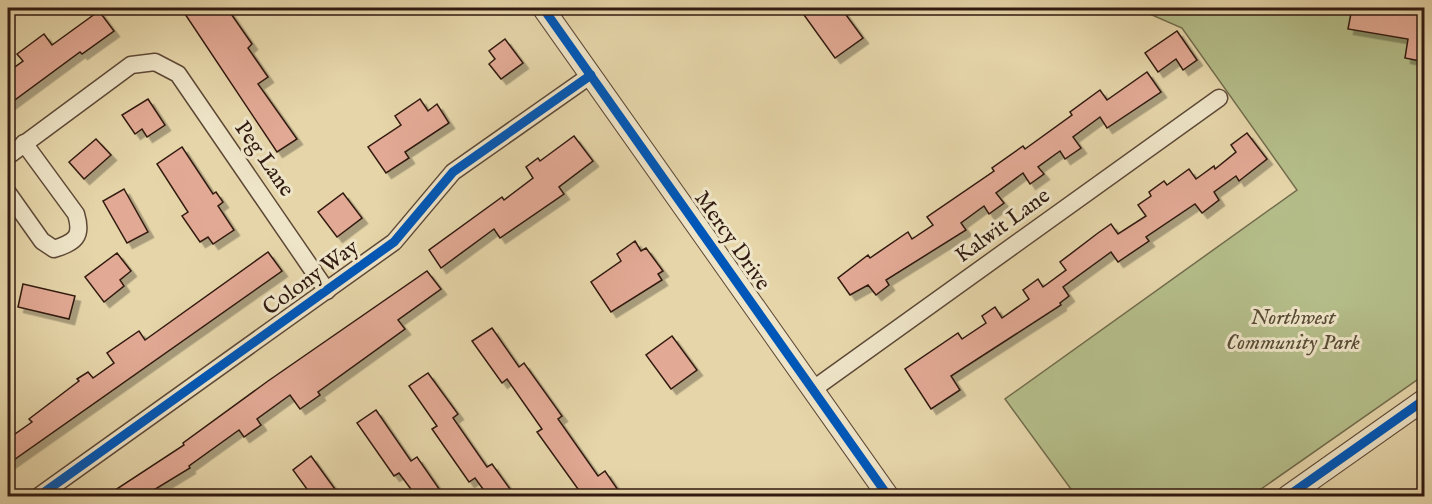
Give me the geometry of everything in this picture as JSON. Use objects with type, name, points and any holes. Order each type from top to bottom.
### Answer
[{"type":"street","name":"Mercy Drive","points":[[543,8],[888,496]]},
{"type":"street","name":"Peg Lane","points":[[24,143],[131,65],[155,62],[178,74],[327,291]]},
{"type":"street","name":"Colony Way","points":[[39,496],[394,242],[453,172],[591,75]]},
{"type":"street","name":"Kalwit Lane","points":[[812,390],[1219,98]]},
{"type":"street","points":[[8,156],[24,143],[76,214],[80,227],[77,236],[67,244],[54,249],[42,241],[8,194]]},
{"type":"street","points":[[1288,496],[1425,400]]},
{"type":"green space","name":"Northwest Community Park","points":[[1136,8],[1424,8],[1424,375],[1251,496],[1076,496],[1005,399],[1297,190],[1182,28]]},
{"type":"building","points":[[181,8],[227,8],[252,44],[248,48],[268,77],[258,84],[297,139],[277,152]]},
{"type":"building","points":[[799,8],[841,8],[863,38],[835,58]]},
{"type":"building","points":[[1352,8],[1425,8],[1425,62],[1405,58],[1408,39],[1348,29]]},
{"type":"building","points":[[99,11],[114,31],[82,54],[80,52],[8,105],[8,72],[23,61],[17,54],[44,34],[52,45]]},
{"type":"building","points":[[1177,31],[1197,60],[1183,70],[1176,59],[1158,72],[1145,53]]},
{"type":"building","points":[[505,39],[523,63],[501,79],[489,64],[495,59],[489,51]]},
{"type":"building","points":[[1147,72],[1161,92],[1107,128],[1100,117],[1073,137],[1081,148],[1065,159],[1060,151],[1038,167],[1044,174],[1030,184],[1023,173],[996,193],[1004,203],[989,214],[984,206],[961,223],[966,230],[886,280],[889,285],[876,295],[868,285],[850,295],[838,278],[868,255],[870,258],[908,232],[912,239],[933,225],[927,217],[994,171],[992,168],[1023,146],[1025,149],[1072,115],[1070,112],[1100,90],[1107,100]]},
{"type":"building","points":[[148,99],[165,125],[147,137],[142,129],[135,134],[122,115]]},
{"type":"building","points":[[420,99],[428,111],[437,104],[449,123],[405,152],[409,158],[386,173],[368,147],[401,125],[395,116]]},
{"type":"building","points":[[1247,133],[1267,159],[1239,181],[1236,176],[1214,192],[1219,200],[1202,213],[1195,204],[1146,237],[1149,241],[1118,262],[1111,252],[1063,287],[1069,296],[1060,303],[1061,305],[951,376],[960,390],[931,409],[905,369],[958,333],[962,339],[986,323],[982,316],[995,307],[1002,318],[1029,299],[1023,290],[1038,279],[1043,287],[1066,270],[1060,262],[1098,233],[1111,224],[1118,234],[1146,216],[1138,205],[1151,196],[1149,192],[1164,181],[1167,185],[1189,169],[1196,179],[1214,166],[1215,169],[1236,152],[1231,145]]},
{"type":"building","points":[[574,136],[593,161],[559,187],[564,194],[500,238],[494,229],[441,268],[429,250],[502,197],[504,200],[533,178],[526,167],[538,158],[540,161]]},
{"type":"building","points":[[96,139],[111,155],[84,179],[69,162]]},
{"type":"building","points":[[182,147],[213,194],[216,192],[223,202],[218,206],[234,230],[213,244],[208,237],[200,242],[182,216],[188,212],[157,164]]},
{"type":"building","points":[[124,189],[148,232],[127,243],[103,201]]},
{"type":"building","points":[[343,193],[362,218],[337,237],[318,212]]},
{"type":"building","points":[[635,241],[641,251],[646,248],[663,271],[658,274],[662,280],[611,312],[591,282],[621,261],[617,254]]},
{"type":"building","points":[[268,252],[282,271],[8,464],[8,439],[32,422],[29,419],[79,381],[77,379],[88,372],[93,378],[114,363],[107,353],[139,331],[145,340]]},
{"type":"building","points":[[117,253],[131,271],[120,280],[124,286],[104,302],[85,277]]},
{"type":"building","points":[[427,271],[441,289],[398,320],[405,329],[318,392],[320,395],[300,409],[290,395],[257,419],[261,425],[244,437],[239,430],[189,466],[190,468],[144,496],[106,496],[184,445],[183,443],[268,381]]},
{"type":"building","points":[[23,284],[75,296],[69,319],[18,307]]},
{"type":"building","points":[[492,328],[519,367],[524,363],[562,416],[558,419],[598,476],[605,471],[618,490],[609,496],[583,496],[537,432],[542,429],[507,379],[502,383],[472,341]]},
{"type":"building","points":[[672,336],[697,370],[671,389],[646,355]]},
{"type":"building","points":[[428,373],[458,414],[453,418],[487,467],[492,464],[515,496],[488,496],[475,478],[469,482],[432,429],[437,426],[409,386]]},
{"type":"building","points":[[376,410],[411,461],[417,457],[444,496],[416,496],[399,473],[394,476],[357,423]]},
{"type":"building","points":[[311,456],[340,496],[312,496],[293,470]]},
{"type":"cycle path","points":[[543,8],[888,496]]},
{"type":"cycle path","points":[[39,496],[394,242],[453,172],[591,75]]},
{"type":"cycle path","points":[[1288,496],[1424,400]]}]
